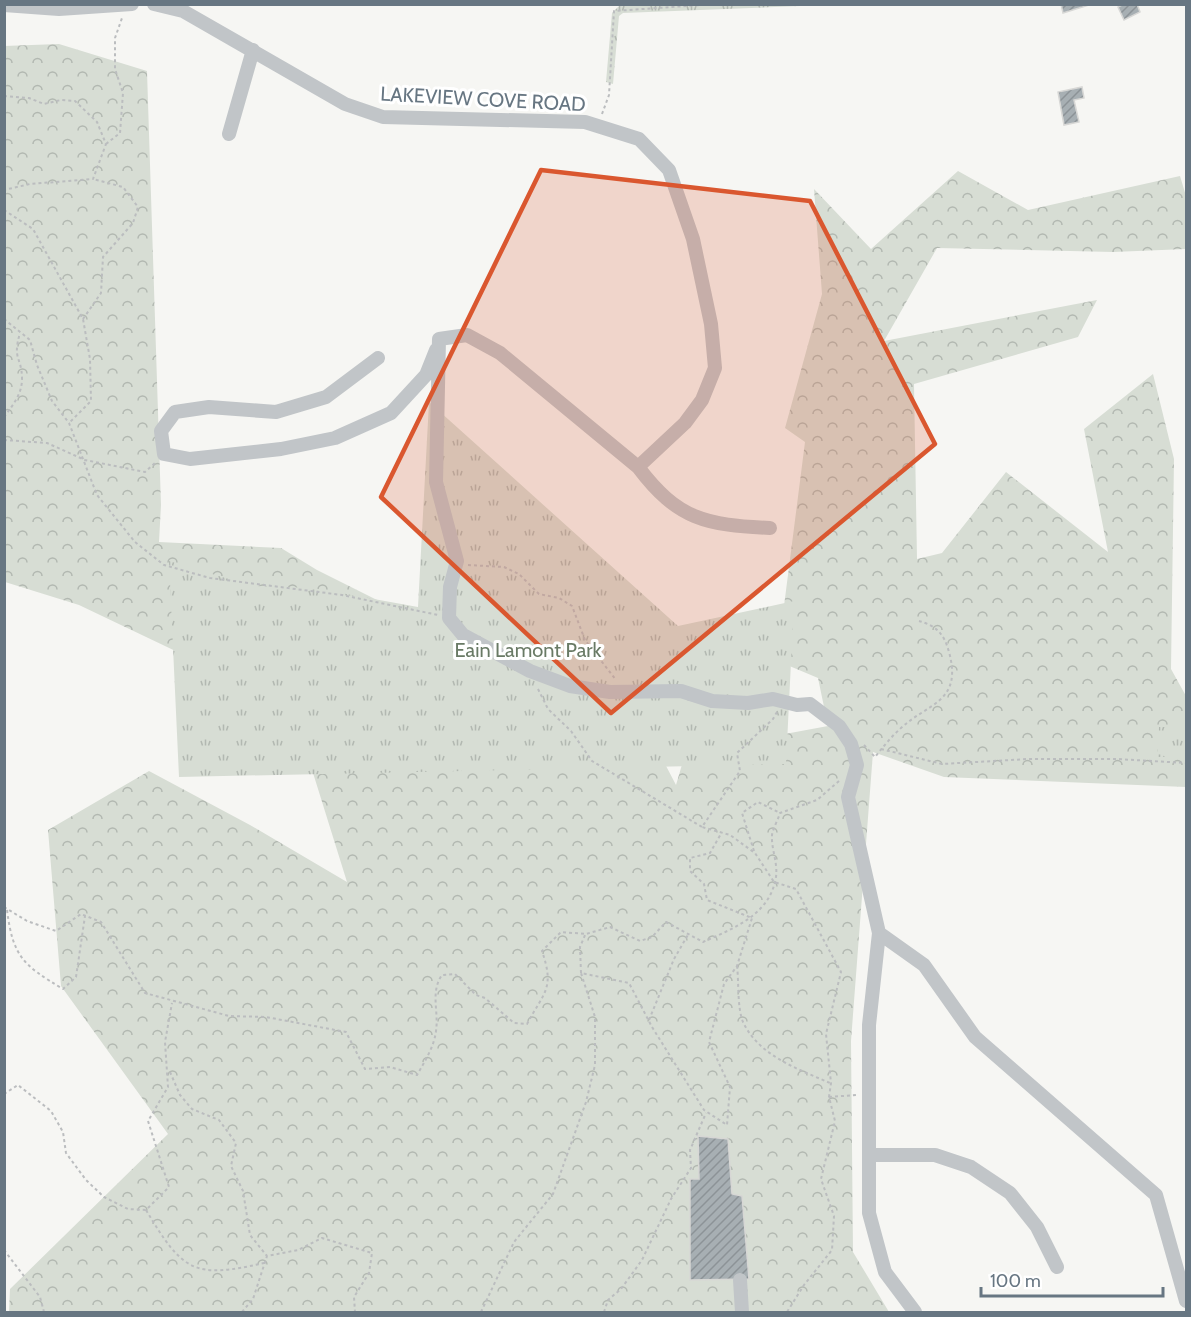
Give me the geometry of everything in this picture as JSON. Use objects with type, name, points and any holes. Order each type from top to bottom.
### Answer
[{"type":"street","name":"LAKEVIEW COVE ROAD","points":[[154,4],[183,11],[345,104],[383,117],[585,122],[639,139],[669,170],[693,239],[711,324],[715,368],[702,400],[685,423],[638,467]]},
{"type":"street","points":[[4,5],[59,9],[130,5]]},
{"type":"street","points":[[229,134],[253,50]]},
{"type":"street","points":[[440,339],[467,335],[500,353],[638,467],[651,484],[684,513],[726,526],[770,528]]},
{"type":"street","points":[[378,358],[326,397],[276,412],[209,407],[175,412],[161,431],[164,454],[190,459],[281,449],[335,438],[391,412],[426,375],[440,339]]},
{"type":"street","points":[[440,339],[436,482],[457,561],[450,586],[449,618],[463,635],[530,671],[570,686],[625,692],[681,691],[712,702],[748,703],[773,699],[797,705],[810,704],[840,726],[851,744],[857,765],[848,797],[879,933],[870,1024],[869,1213],[885,1272],[915,1312]]},
{"type":"street","points":[[879,933],[924,965],[975,1037],[1156,1196],[1186,1301]]},
{"type":"street","points":[[869,1155],[935,1155],[971,1167],[1010,1193],[1037,1227],[1057,1267]]},
{"type":"street","points":[[740,1280],[742,1312]]},
{"type":"path","points":[[598,125],[609,95],[614,11],[715,4]]},
{"type":"path","points":[[93,179],[106,144],[120,133],[123,93],[115,69],[115,38],[130,5]]},
{"type":"path","points":[[4,96],[29,98],[44,104],[61,100],[75,101],[97,122],[106,144]]},
{"type":"path","points":[[4,190],[30,184],[93,179],[123,187],[138,207],[132,223],[103,257],[101,293],[83,319]]},
{"type":"path","points":[[4,210],[33,229],[83,319],[90,359],[91,401],[69,423]]},
{"type":"path","points":[[4,319],[30,340],[37,365],[52,401],[69,423],[97,495],[135,542],[165,566],[210,578],[342,595],[449,618]]},
{"type":"path","points":[[4,417],[18,399],[22,380],[15,356],[20,332]]},
{"type":"path","points":[[4,440],[47,443],[85,460],[145,472],[164,454]]},
{"type":"path","points":[[457,561],[474,567],[504,567],[519,574],[539,594],[559,598],[572,606],[585,640],[625,692]]},
{"type":"path","points":[[844,733],[860,740],[875,756],[900,728],[928,711],[948,692],[952,664],[945,638],[934,625],[919,621]]},
{"type":"path","points":[[530,671],[548,709],[571,731],[592,760],[702,827],[722,832],[755,853]]},
{"type":"path","points":[[702,827],[740,771],[737,753],[773,719],[782,701]]},
{"type":"path","points":[[881,750],[942,764],[1028,759],[1117,759],[1186,763]]},
{"type":"path","points":[[787,1312],[804,1285],[832,1250],[834,1216],[821,1179],[836,1121],[829,1097],[831,1083],[826,1034],[841,972],[796,889],[774,882],[755,853],[742,813],[758,802],[780,813],[817,800],[841,779]]},
{"type":"path","points":[[6,908],[27,921],[56,931],[81,914],[101,922],[145,993],[172,1003],[229,1016],[267,1017],[346,1032],[365,1069],[390,1067],[417,1075],[428,1056],[436,1031],[435,985],[442,975],[455,974],[476,995],[485,998],[514,1023],[527,1024],[548,988],[550,973],[542,951],[561,932],[586,934],[610,927],[640,941],[652,937],[666,922],[703,942],[752,918],[764,907],[776,878],[772,835],[780,813]]},
{"type":"path","points":[[722,832],[710,853],[690,858],[690,871],[704,884],[707,900],[752,918]]},
{"type":"path","points":[[6,908],[11,940],[29,968],[63,989],[75,976],[85,915]]},
{"type":"path","points":[[581,973],[629,983],[706,1113],[726,1125],[730,1087],[709,1042],[724,984],[737,966],[752,918]]},
{"type":"path","points":[[649,1020],[674,958],[689,933]]},
{"type":"path","points":[[481,1312],[514,1242],[553,1194],[586,1102],[595,1065],[595,1017],[581,973],[580,947],[586,934]]},
{"type":"path","points":[[737,966],[742,1021],[761,1048],[795,1068],[831,1083]]},
{"type":"path","points":[[4,1094],[18,1084],[51,1110],[63,1132],[66,1153],[86,1180],[104,1197],[128,1209],[146,1210],[169,1187],[148,1121],[168,1088],[169,1069],[165,1042],[172,1003]]},
{"type":"path","points":[[169,1069],[180,1095],[192,1109],[219,1120],[236,1143],[231,1166],[243,1191],[250,1235],[267,1256]]},
{"type":"path","points":[[829,1097],[869,1091]]},
{"type":"path","points":[[604,1312],[608,1300],[621,1289],[642,1260],[671,1199],[691,1168],[690,1150],[706,1113]]},
{"type":"path","points":[[146,1210],[163,1239],[183,1260],[206,1272],[227,1271],[264,1263]]},
{"type":"path","points":[[267,1256],[298,1250],[322,1238],[372,1253],[369,1273],[354,1297],[355,1312]]},
{"type":"path","points":[[4,1250],[40,1297],[44,1312]]},
{"type":"path","points":[[242,1312],[254,1299],[267,1256]]},
{"type":"highlighted area","points":[[541,170],[810,201],[935,444],[611,713],[381,497]]},
{"type":"green space","points":[[620,5],[825,5],[623,13],[619,16],[613,84],[606,82],[612,13]]},
{"type":"green space","points":[[59,44],[147,71],[161,505],[159,542],[281,548],[317,570],[407,615],[642,720],[676,785],[696,717],[753,740],[828,726],[818,678],[711,633],[784,606],[805,442],[785,428],[822,294],[814,189],[871,249],[958,171],[1028,210],[1180,176],[1186,196],[1186,249],[1113,252],[937,248],[884,341],[1097,300],[1078,337],[914,384],[917,559],[942,553],[1006,472],[1108,552],[1084,429],[1153,374],[1174,459],[1171,669],[1186,696],[1186,787],[944,777],[873,752],[851,1041],[853,1252],[889,1312],[9,1312],[10,1289],[168,1134],[61,986],[48,830],[149,771],[250,825],[347,882],[304,744],[230,677],[79,605],[5,582],[4,46]]},
{"type":"green space","name":"Eain Lamont Park","points":[[429,402],[678,626],[794,601],[786,764],[179,777],[169,561],[252,586],[313,588],[418,607]]},
{"type":"green space","points":[[1159,727],[1186,727],[1186,756],[1157,757]]},
{"type":"building","points":[[1061,4],[1089,4],[1089,5],[1063,13]]},
{"type":"building","points":[[1124,4],[1137,4],[1140,12],[1124,20],[1118,7]]},
{"type":"building","points":[[1082,87],[1084,98],[1074,100],[1079,122],[1064,125],[1058,92]]},
{"type":"building","points":[[698,1136],[728,1139],[732,1194],[742,1196],[749,1279],[690,1280],[690,1179],[699,1179]]}]
